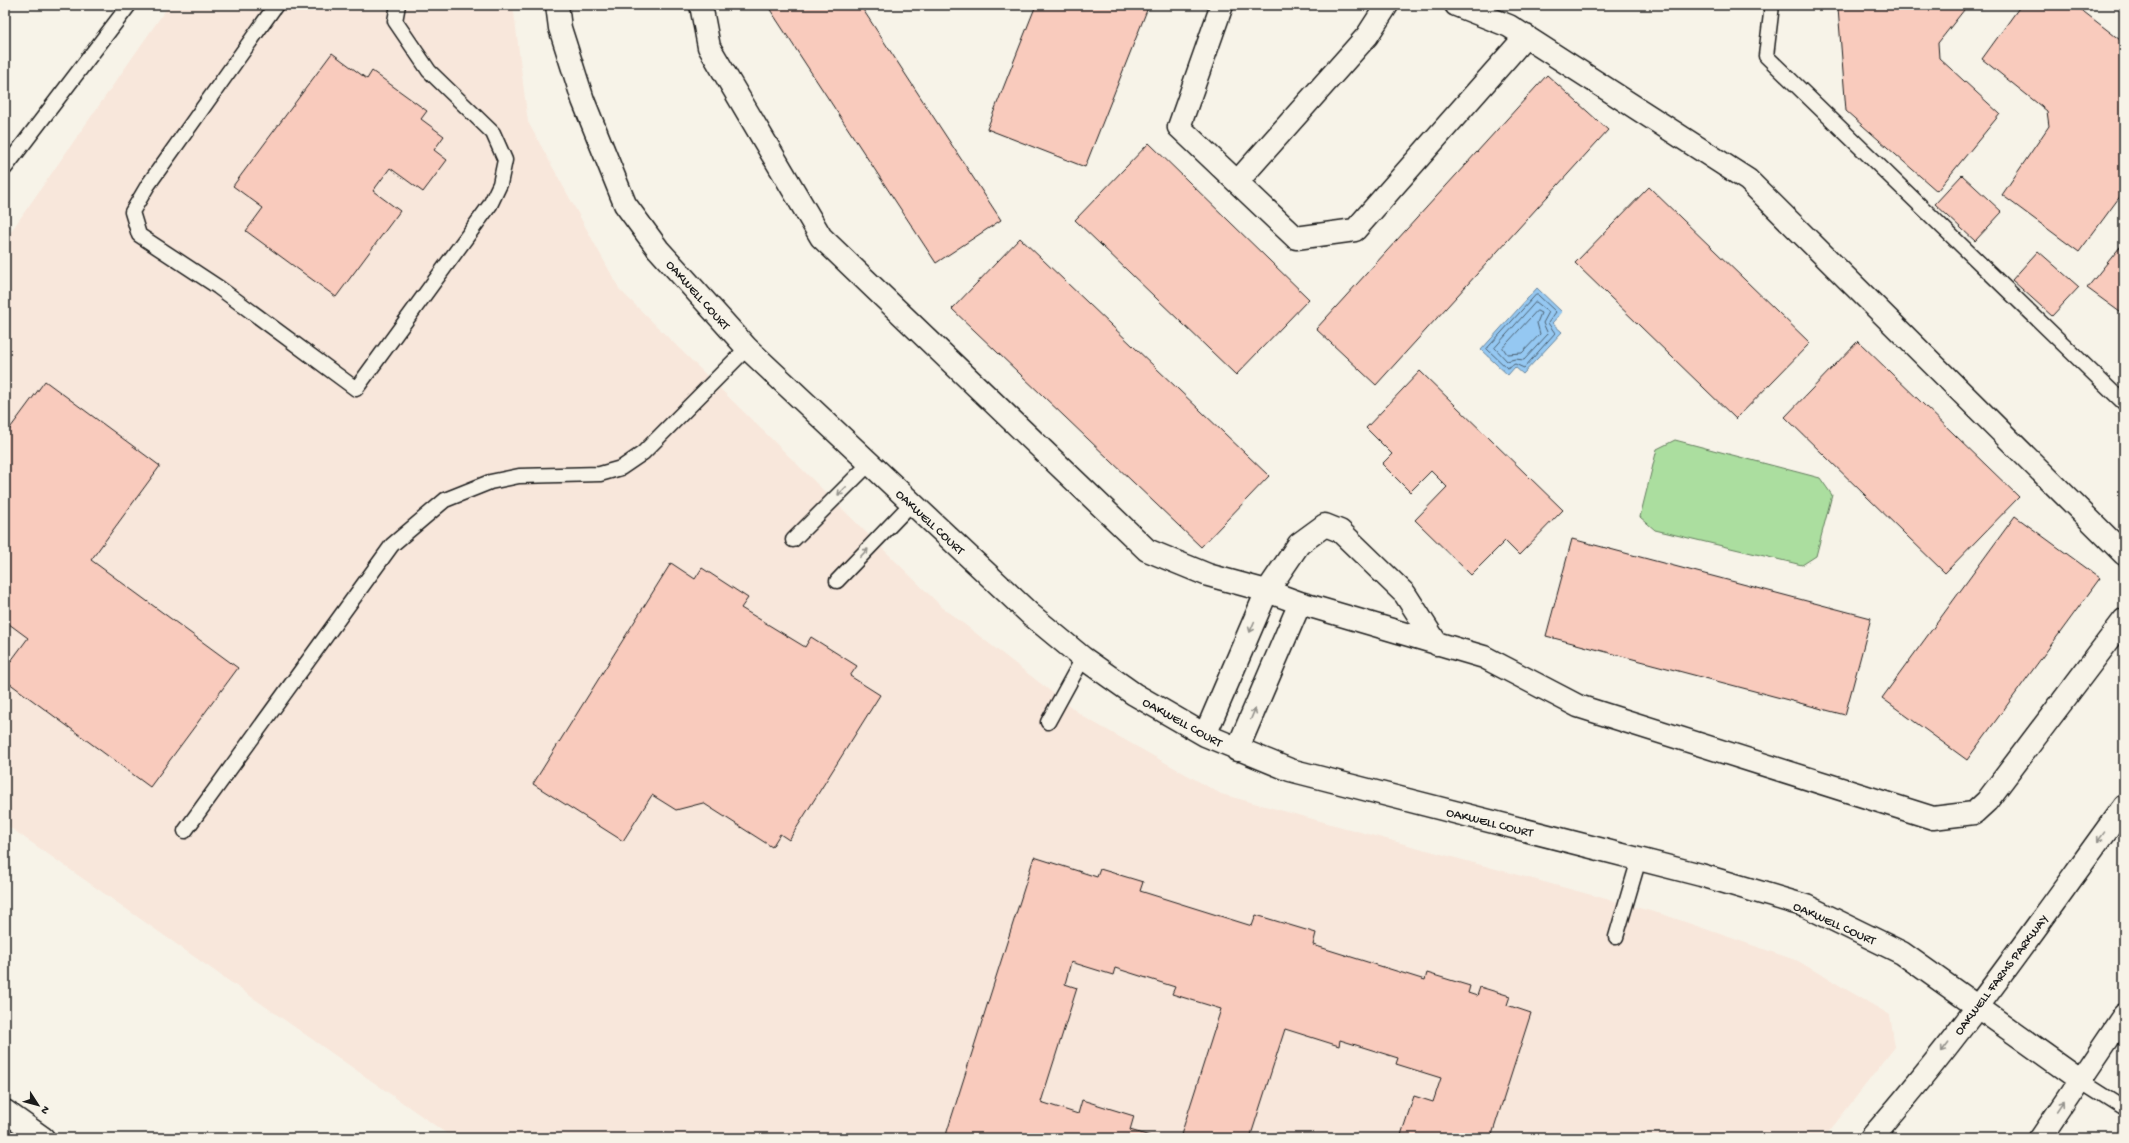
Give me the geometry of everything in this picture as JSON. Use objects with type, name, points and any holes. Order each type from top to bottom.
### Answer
[{"type":"street","name":"OAKWELL COURT","points":[[557,5],[560,28],[583,100],[625,204],[658,249],[747,348],[1030,614],[1083,658],[1134,694],[1205,735],[1237,750],[1290,770],[1639,859],[1806,906],[1902,953],[1977,1005],[2080,1080]]},
{"type":"street","points":[[700,5],[709,47],[821,237],[1147,550],[1208,575],[1267,591],[1300,603],[1484,657],[1578,706],[1933,818],[1974,813],[1987,801],[2124,620]]},
{"type":"street","points":[[1222,5],[1179,127],[1296,238],[1355,230],[1526,36]]},
{"type":"street","points":[[1237,182],[1367,36],[1387,5]]},
{"type":"street","points":[[1456,5],[1509,26],[1526,36],[1748,180],[2124,554]]},
{"type":"street","points":[[1205,735],[1267,591],[1299,544],[1325,525],[1340,531],[1405,594],[1437,644]]},
{"type":"street","points":[[1237,750],[1300,603]]},
{"type":"street","name":"OAKWELL FARMS PARKWAY","points":[[1871,1138],[1906,1099],[2124,806]]},
{"type":"street","points":[[2041,1138],[2124,1015]]},
{"type":"street","points":[[5,1111],[43,1138]]},
{"type":"lane","points":[[5,168],[129,5]]},
{"type":"lane","points":[[276,5],[148,185],[132,212],[139,235],[218,287],[356,389],[490,205],[500,184],[505,160],[493,133],[429,71],[395,21],[398,5]]},
{"type":"lane","points":[[1772,5],[1766,56],[2124,404]]},
{"type":"lane","points":[[185,831],[392,545],[445,500],[490,482],[519,476],[600,474],[621,468],[643,453],[747,348]]},
{"type":"lane","points":[[793,540],[870,463]]},
{"type":"lane","points":[[836,581],[912,503]]},
{"type":"lane","points":[[1048,722],[1083,658]]},
{"type":"lane","points":[[1616,937],[1639,859]]},
{"type":"lane","points":[[2080,1080],[2124,1108]]},
{"type":"shaded area","points":[[169,5],[513,5],[528,122],[620,290],[942,607],[1084,717],[1221,794],[1665,915],[1798,961],[1890,1015],[1895,1047],[1824,1138],[453,1138],[5,824],[5,240]]},
{"type":"green space","points":[[1675,440],[1820,478],[1832,495],[1816,556],[1802,565],[1655,530],[1640,517],[1657,449]]},
{"type":"water","points":[[1537,288],[1562,312],[1552,323],[1562,332],[1523,374],[1515,367],[1508,375],[1481,350]]},
{"type":"building","points":[[767,5],[860,5],[1001,220],[936,263]]},
{"type":"building","points":[[1036,5],[1149,5],[1085,167],[987,129]]},
{"type":"building","points":[[1840,5],[1968,5],[1938,43],[1939,58],[2000,114],[1937,191],[1846,111],[1838,8]]},
{"type":"building","points":[[2021,5],[2075,5],[2124,43],[2124,191],[2079,252],[2002,195],[2049,126],[2047,111],[1982,59]]},
{"type":"building","points":[[332,53],[367,79],[372,71],[427,111],[421,119],[444,136],[434,150],[447,160],[423,192],[390,168],[373,191],[400,211],[336,297],[246,231],[263,208],[233,186]]},
{"type":"building","points":[[1547,75],[1608,130],[1376,385],[1316,329]]},
{"type":"building","points":[[1149,143],[1309,299],[1236,375],[1075,220]]},
{"type":"building","points":[[1962,175],[2002,212],[1975,241],[1935,204]]},
{"type":"building","points":[[1649,187],[1810,343],[1736,419],[1575,263]]},
{"type":"building","points":[[1020,238],[1269,476],[1201,547],[952,309]]},
{"type":"building","points":[[2124,242],[2124,315],[2087,288]]},
{"type":"building","points":[[2038,251],[2079,287],[2052,316],[2012,280]]},
{"type":"building","points":[[1858,341],[2019,497],[1945,573],[1785,417]]},
{"type":"building","points":[[1420,371],[1563,510],[1519,555],[1505,541],[1471,575],[1415,520],[1447,487],[1431,471],[1410,492],[1382,464],[1392,454],[1366,428]]},
{"type":"building","points":[[45,381],[160,466],[91,560],[238,668],[150,787],[5,680],[5,669],[28,638],[5,621],[5,435]]},
{"type":"building","points":[[2015,516],[2100,578],[1967,760],[1882,698]]},
{"type":"building","points":[[1572,539],[1871,618],[1845,715],[1546,636]]},
{"type":"building","points":[[671,563],[695,579],[702,568],[748,598],[741,608],[805,647],[811,637],[857,666],[850,676],[880,695],[789,840],[780,834],[772,847],[703,803],[676,810],[652,795],[623,841],[533,784]]},
{"type":"building","points":[[1034,857],[1097,877],[1100,869],[1143,882],[1140,891],[1252,926],[1256,915],[1316,933],[1313,945],[1425,980],[1427,973],[1470,986],[1468,993],[1477,996],[1480,987],[1510,996],[1507,1005],[1531,1013],[1491,1138],[1400,1138],[1414,1096],[1433,1102],[1441,1078],[1396,1064],[1398,1058],[1340,1040],[1339,1046],[1285,1029],[1250,1138],[1180,1138],[1221,1009],[1172,994],[1175,987],[1115,968],[1113,975],[1071,962],[1065,984],[1077,988],[1041,1102],[1078,1114],[1082,1100],[1134,1116],[1130,1130],[1150,1136],[1149,1138],[945,1138]]}]
